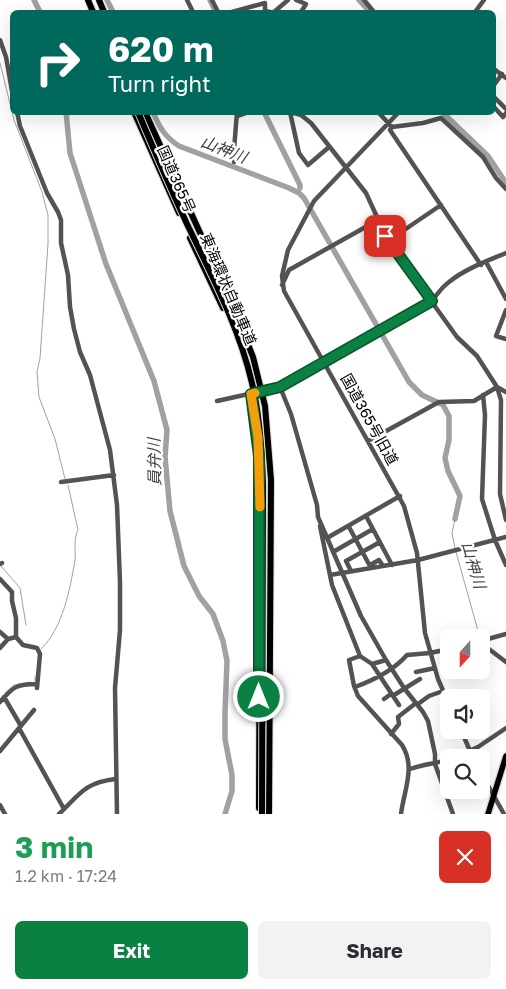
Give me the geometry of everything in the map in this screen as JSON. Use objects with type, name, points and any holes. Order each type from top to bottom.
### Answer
[{"type":"highway","name":"国道365号","points":[[137,115],[171,198],[226,313],[244,364],[251,394],[258,437],[260,485],[260,814]]},
{"type":"highway","name":"東海環状自動車道","points":[[137,115],[230,316],[247,364],[257,407],[263,460],[260,814]]},
{"type":"highway","name":"国道365号","points":[[146,115],[232,303],[253,357],[262,391],[268,428],[271,480],[269,814]]},
{"type":"main road","points":[[488,814],[505,759]]},
{"type":"street","points":[[276,10],[288,0]]},
{"type":"street","points":[[296,0],[306,4],[302,10]]},
{"type":"street","points":[[364,0],[372,10]]},
{"type":"street","points":[[476,10],[484,0]]},
{"type":"street","points":[[239,10],[265,2]]},
{"type":"street","points":[[0,40],[6,57],[10,80]]},
{"type":"street","points":[[496,99],[506,109]]},
{"type":"street","points":[[496,109],[503,117],[506,113]]},
{"type":"street","points":[[18,115],[20,126],[44,185],[61,220],[61,243],[68,275],[70,307],[74,329],[104,423],[114,475],[118,529],[120,630],[115,688],[117,814]]},
{"type":"street","points":[[234,162],[238,115]]},
{"type":"street","points":[[291,115],[299,153],[308,165],[330,147]]},
{"type":"street","points":[[298,115],[308,120],[366,193],[388,241],[457,337],[477,356],[497,387],[501,400],[500,494],[506,520]]},
{"type":"street","points":[[381,115],[390,126],[390,130],[481,265]]},
{"type":"street","points":[[282,285],[282,276],[290,244],[314,201],[390,126],[397,115]]},
{"type":"street","points":[[390,126],[423,123],[441,118],[483,157],[496,178],[506,189]]},
{"type":"street","points":[[388,241],[441,205]]},
{"type":"street","points":[[282,285],[289,270],[378,220]]},
{"type":"street","points":[[217,401],[280,387],[432,301],[447,283],[506,253]]},
{"type":"street","points":[[486,262],[506,299]]},
{"type":"street","name":"国道365号旧道","points":[[282,285],[400,496],[418,560],[423,626],[442,689]]},
{"type":"street","points":[[506,310],[496,336],[506,339]]},
{"type":"street","points":[[280,387],[293,423],[317,505],[330,575],[339,604],[360,656],[372,664],[378,676],[399,705]]},
{"type":"street","points":[[497,387],[506,392]]},
{"type":"street","points":[[368,440],[437,403],[468,402],[497,387]]},
{"type":"street","points":[[483,395],[485,415],[482,499],[495,540],[506,564]]},
{"type":"street","points":[[61,482],[114,475]]},
{"type":"street","points":[[327,538],[400,496]]},
{"type":"street","points":[[366,516],[392,564]]},
{"type":"street","points":[[318,517],[343,572],[355,605],[386,660],[428,721],[435,754],[435,764],[453,814]]},
{"type":"street","points":[[349,526],[370,566]]},
{"type":"street","points":[[333,552],[373,529]]},
{"type":"street","points":[[330,575],[370,566],[379,560],[383,566],[418,560],[506,537]]},
{"type":"street","points":[[350,571],[346,561],[380,542]]},
{"type":"street","points":[[0,579],[12,592],[16,618],[16,637],[23,645],[37,648],[40,654],[37,686],[18,685],[9,690],[0,702]]},
{"type":"street","points":[[0,632],[8,639]]},
{"type":"street","points":[[490,639],[506,634]]},
{"type":"street","points":[[0,648],[8,639],[16,637]]},
{"type":"street","points":[[490,649],[506,662]]},
{"type":"street","points":[[355,687],[392,669],[407,655],[440,651]]},
{"type":"street","points":[[360,656],[349,660],[355,687],[362,702],[402,745],[406,752],[410,769],[401,814]]},
{"type":"street","points":[[372,664],[386,660]]},
{"type":"street","points":[[416,672],[435,668]]},
{"type":"street","points":[[384,699],[420,679]]},
{"type":"street","points":[[391,734],[399,724],[398,717],[429,696],[440,692]]},
{"type":"street","points":[[4,698],[64,809]]},
{"type":"street","points":[[0,751],[34,710]]},
{"type":"street","points":[[474,749],[506,728]]},
{"type":"street","points":[[410,769],[423,764],[440,762]]},
{"type":"street","points":[[59,814],[76,795],[88,787],[101,781],[115,779]]},
{"type":"street","points":[[490,789],[504,814]]},
{"type":"street","points":[[0,805],[5,814]]},
{"type":"waterway","name":"員弁川","points":[[34,0],[39,10]]},
{"type":"waterway","name":"山神川","points":[[107,0],[112,10]]},
{"type":"waterway","name":"山神川","points":[[210,0],[215,10]]},
{"type":"waterway","points":[[359,0],[368,10]]},
{"type":"waterway","points":[[0,63],[10,104]]},
{"type":"waterway","points":[[13,115],[42,192],[48,215],[48,244],[40,358],[37,372],[39,397],[55,439],[65,479]]},
{"type":"waterway","name":"員弁川","points":[[66,115],[70,153],[106,264],[154,381],[167,430],[165,457],[170,511],[184,566],[199,596],[213,614],[223,641],[227,661],[225,739],[232,775],[232,791],[225,814]]},
{"type":"waterway","name":"山神川","points":[[154,115],[163,131],[179,146],[289,188],[304,198],[409,382],[422,395],[443,405],[449,416],[449,440],[445,458],[448,471],[460,496],[455,519]]},
{"type":"waterway","name":"山神川","points":[[265,115],[300,188]]},
{"type":"waterway","points":[[445,115],[488,156],[506,183]]},
{"type":"waterway","points":[[41,649],[49,640],[60,619],[68,595],[75,560],[75,541],[78,530],[68,485]]},
{"type":"waterway","name":"山神川","points":[[455,519],[452,533],[455,548]]},
{"type":"waterway","name":"山神川","points":[[456,552],[477,629]]},
{"type":"waterway","points":[[1,566],[20,588],[26,625]]},
{"type":"waterway","points":[[35,676],[35,681]]},
{"type":"waterway","points":[[5,693],[14,685],[30,682]]},
{"type":"slow traffic","points":[[255,393],[251,394],[258,437],[260,507]]},
{"type":"route","points":[[259,697],[259,456],[251,394],[280,387],[432,301],[385,236]]}]
